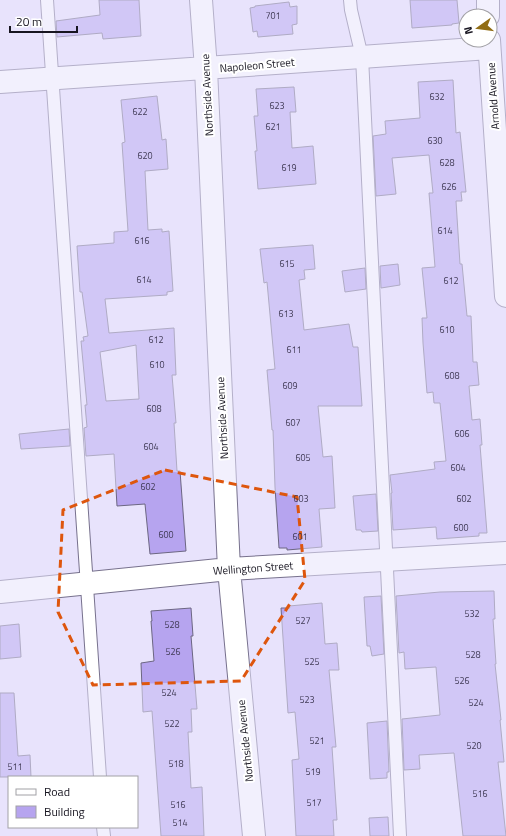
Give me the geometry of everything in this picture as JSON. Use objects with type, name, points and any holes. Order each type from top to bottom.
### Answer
[{"type":"street","name":"Northside Avenue","points":[[201,0],[206,69],[229,569],[254,836]]},
{"type":"street","name":"Napoleon Street","points":[[0,82],[206,69],[458,47]]},
{"type":"street","name":"Arnold Avenue","points":[[489,48],[503,181],[506,296]]},
{"type":"street","name":"Wellington Street","points":[[0,592],[229,569],[506,553]]},
{"type":"lane","points":[[47,0],[100,776]]},
{"type":"lane","points":[[350,0],[362,56],[400,836]]},
{"type":"highlighted area","points":[[165,470],[297,497],[305,580],[241,681],[93,685],[58,612],[63,510]]},
{"type":"building","points":[[99,0],[139,0],[141,36],[103,39],[102,33],[57,37],[56,21],[100,15]]},
{"type":"building","points":[[410,0],[457,0],[458,23],[452,25],[412,28]]},
{"type":"building","points":[[289,2],[290,7],[297,6],[297,24],[292,25],[293,34],[258,37],[257,31],[253,32],[250,8],[255,6]]},
{"type":"building","points":[[453,80],[456,133],[460,132],[466,192],[461,192],[462,201],[456,201],[460,264],[462,264],[467,316],[471,316],[473,362],[477,362],[479,385],[469,386],[472,420],[480,419],[482,445],[480,445],[487,533],[479,533],[479,536],[437,539],[436,527],[393,530],[390,475],[435,469],[434,462],[446,461],[440,403],[434,403],[433,392],[427,393],[423,343],[422,318],[427,318],[422,268],[435,267],[429,193],[433,193],[429,155],[392,158],[396,194],[376,196],[373,136],[386,134],[385,121],[420,118],[418,82]]},
{"type":"building","points":[[294,87],[296,112],[290,112],[292,148],[313,146],[316,184],[258,189],[254,116],[258,116],[256,89]]},
{"type":"building","points":[[157,96],[162,140],[166,139],[168,169],[145,171],[148,230],[162,229],[162,232],[169,231],[173,291],[167,292],[167,295],[105,299],[109,333],[174,328],[176,375],[172,375],[176,423],[174,423],[177,471],[180,471],[186,551],[150,554],[145,504],[117,506],[114,454],[86,456],[84,428],[87,427],[85,405],[87,405],[81,341],[84,341],[83,337],[88,336],[82,292],[80,292],[77,246],[114,243],[114,232],[128,231],[122,143],[125,142],[121,100]],"holes":[[[136,345],[139,399],[106,401],[100,352]]]},
{"type":"building","points":[[313,245],[315,269],[304,270],[305,279],[299,280],[304,330],[349,324],[353,347],[358,347],[362,406],[318,406],[323,457],[332,456],[335,508],[319,509],[322,547],[287,550],[287,548],[279,548],[273,430],[267,370],[275,369],[267,282],[264,283],[260,249]]},
{"type":"building","points":[[398,264],[400,285],[381,288],[380,266]]},
{"type":"building","points":[[365,268],[366,289],[345,292],[342,271]]},
{"type":"building","points":[[69,429],[70,446],[21,449],[19,434]]},
{"type":"building","points":[[376,494],[378,531],[362,532],[361,530],[356,530],[353,496]]},
{"type":"building","points":[[494,591],[495,619],[493,619],[495,664],[504,762],[498,762],[506,836],[463,836],[454,753],[419,755],[420,769],[404,770],[402,719],[440,715],[436,667],[405,669],[404,652],[399,653],[396,596],[440,592]]},
{"type":"building","points":[[381,596],[384,654],[372,656],[370,646],[367,646],[364,597]]},
{"type":"building","points":[[322,603],[325,644],[337,643],[339,670],[329,670],[336,747],[332,747],[337,820],[333,820],[334,836],[296,836],[292,760],[299,759],[295,712],[288,713],[281,608]]},
{"type":"building","points":[[191,608],[193,636],[191,636],[197,709],[191,709],[192,732],[188,732],[191,788],[202,787],[204,836],[161,836],[152,711],[143,712],[141,663],[154,661],[151,611]]},
{"type":"building","points":[[19,624],[21,657],[0,659],[0,626]]},
{"type":"building","points":[[0,693],[14,693],[18,756],[30,755],[31,776],[0,777]]},
{"type":"building","points":[[387,721],[389,772],[387,772],[387,778],[370,779],[367,723]]},
{"type":"building","points":[[388,817],[389,836],[370,836],[369,818]]}]
